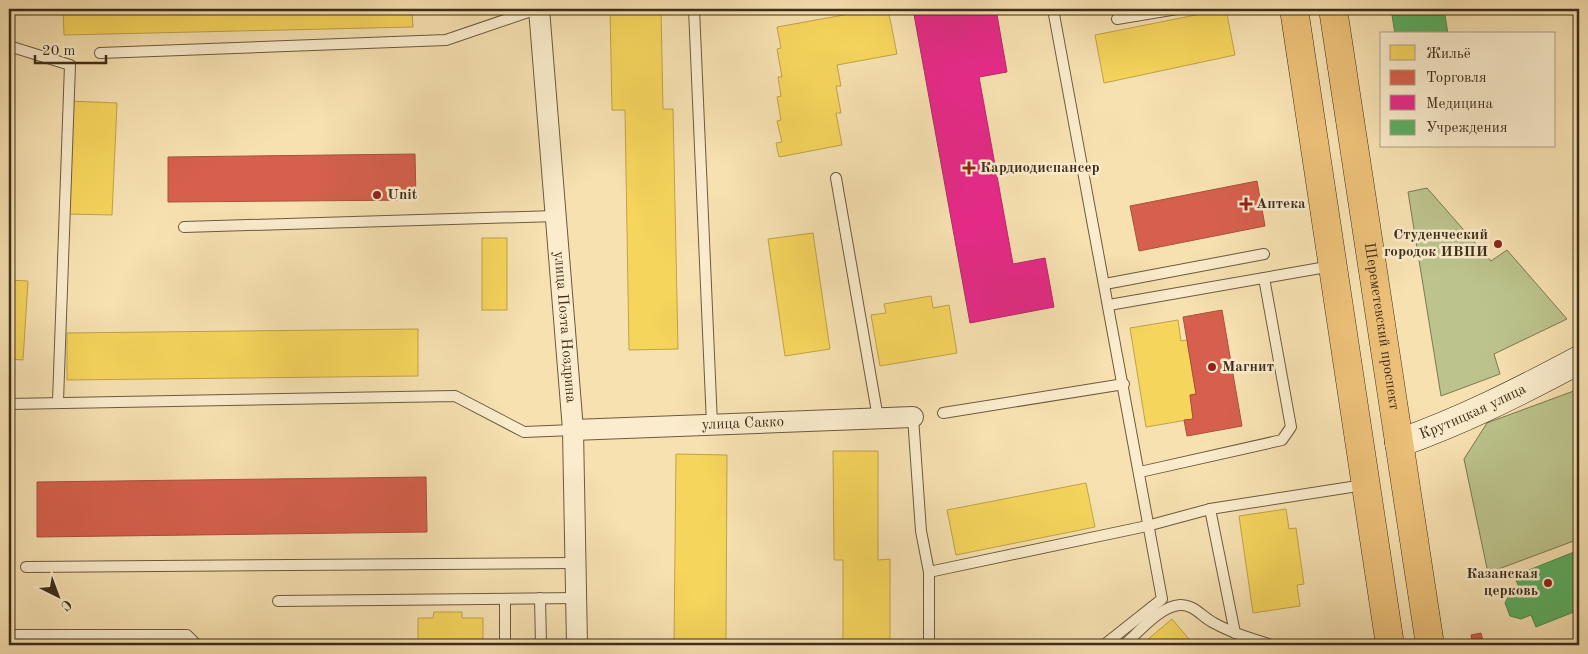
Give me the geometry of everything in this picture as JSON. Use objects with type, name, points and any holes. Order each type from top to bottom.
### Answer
[{"type":"main road","points":[[1294,9],[1390,645]]},
{"type":"main road","name":"Шереметевский проспект","points":[[1333,9],[1430,645]]},
{"type":"main road","name":"Крутицкая улица","points":[[1361,450],[1399,443]]},
{"type":"street","name":"улица Поэта Ноздрина","points":[[538,9],[573,430],[577,645]]},
{"type":"street","name":"Крутицкая улица","points":[[1399,443],[1435,430],[1516,393],[1579,360]]},
{"type":"street","name":"улица Сакко","points":[[573,430],[912,417]]},
{"type":"lane","points":[[100,53],[446,40],[538,9]]},
{"type":"lane","points":[[694,9],[712,424]]},
{"type":"lane","points":[[1053,9],[1124,384],[1140,472],[1147,526],[1162,599],[1104,645]]},
{"type":"lane","points":[[1117,19],[1177,9]]},
{"type":"lane","points":[[9,46],[70,64],[58,401]]},
{"type":"lane","points":[[836,178],[878,418]]},
{"type":"lane","points":[[184,227],[556,216]]},
{"type":"lane","points":[[1105,284],[1264,254]]},
{"type":"lane","points":[[1109,305],[1333,266]]},
{"type":"lane","points":[[1140,472],[1282,440],[1291,426],[1264,278]]},
{"type":"lane","points":[[943,413],[1124,384]]},
{"type":"lane","points":[[9,404],[58,401],[455,396],[524,432],[573,430]]},
{"type":"lane","points":[[912,417],[921,531],[929,572],[929,645]]},
{"type":"lane","points":[[929,572],[1147,526],[1210,508],[1365,485]]},
{"type":"lane","points":[[1210,508],[1235,633]]},
{"type":"lane","points":[[26,567],[576,563]]},
{"type":"lane","points":[[540,598],[541,645]]},
{"type":"lane","points":[[278,601],[576,598]]},
{"type":"lane","points":[[504,599],[505,645]]},
{"type":"lane","points":[[1124,645],[1164,611],[1180,605],[1193,608],[1213,623],[1235,633],[1272,645]]},
{"type":"lane","points":[[9,635],[187,635],[197,645]]},
{"type":"green space","points":[[1427,188],[1491,261],[1507,250],[1567,319],[1494,354],[1500,374],[1441,396],[1408,192]]},
{"type":"green space","points":[[1579,389],[1579,539],[1488,573],[1464,459],[1487,423]]},
{"type":"building: Жильё","points":[[63,9],[412,9],[413,27],[64,35]]},
{"type":"building: Жильё","points":[[610,9],[661,9],[663,109],[673,109],[678,349],[629,350],[625,110],[612,110]]},
{"type":"building: Жильё","points":[[877,9],[888,9],[897,54],[837,65],[841,86],[836,86],[841,113],[836,113],[842,145],[779,157],[776,143],[782,142],[777,121],[781,120],[777,97],[781,96],[778,77],[782,77],[777,49],[781,48],[777,27]]},
{"type":"building: Жильё","points":[[1226,9],[1235,55],[1104,83],[1095,35]]},
{"type":"building: Жильё","points":[[70,101],[117,103],[112,215],[66,214]]},
{"type":"building: Жильё","points":[[813,233],[830,349],[785,356],[768,239]]},
{"type":"building: Жильё","points":[[482,238],[507,238],[507,310],[482,310]]},
{"type":"building: Жильё","points":[[9,280],[28,281],[23,360],[9,359]]},
{"type":"building: Жильё","points":[[931,296],[933,308],[949,305],[957,353],[880,366],[871,315],[886,313],[884,304]]},
{"type":"building: Жильё","points":[[1178,320],[1181,341],[1187,340],[1196,394],[1190,395],[1193,419],[1146,427],[1130,328]]},
{"type":"building: Жильё","points":[[418,329],[418,376],[67,380],[67,333]]},
{"type":"building: Жильё","points":[[833,451],[878,451],[878,560],[890,559],[890,645],[843,645],[843,560],[834,560]]},
{"type":"building: Жильё","points":[[676,454],[727,455],[726,645],[674,645]]},
{"type":"building: Жильё","points":[[1086,483],[1095,527],[956,555],[947,510]]},
{"type":"building: Жильё","points":[[1286,509],[1289,529],[1296,528],[1304,584],[1297,585],[1300,606],[1253,613],[1239,516]]},
{"type":"building: Жильё","points":[[434,612],[462,612],[462,618],[483,618],[483,645],[418,645],[418,618],[433,618]]},
{"type":"building: Жильё","points":[[1172,619],[1194,645],[1141,645]]},
{"type":"building: Торговля","points":[[415,154],[416,200],[168,202],[168,157]]},
{"type":"building: Торговля","points":[[1257,181],[1265,226],[1139,251],[1130,206]]},
{"type":"building: Торговля","name":"Магнит","points":[[1222,310],[1242,426],[1187,436],[1184,420],[1193,419],[1190,395],[1196,394],[1183,317]]},
{"type":"building: Торговля","points":[[426,477],[427,532],[37,537],[37,482]]},
{"type":"building: Торговля","points":[[1481,633],[1484,645],[1473,645],[1471,635]]},
{"type":"building: Медицина","name":"Кардиодиспансер","points":[[913,9],[996,9],[1007,72],[979,77],[1013,264],[1045,258],[1054,307],[970,323]]},
{"type":"building: Учреждения","points":[[1391,9],[1444,9],[1448,32],[1395,32]]},
{"type":"building: Учреждения","name":"Казанская церковь","points":[[1579,550],[1579,610],[1536,627],[1531,615],[1521,619],[1510,616],[1505,603],[1510,593],[1520,589],[1514,576]]},
{"type":"place","name":"Кардиодиспансер","points":[[969,168]]},
{"type":"place","name":"Unit","points":[[377,195]]},
{"type":"place","name":"Аптека","points":[[1246,204]]},
{"type":"place","name":"Студенческий городок ИВПИ","points":[[1498,244]]},
{"type":"place","name":"Магнит","points":[[1212,367]]},
{"type":"place","name":"Казанская церковь","points":[[1548,583]]}]
